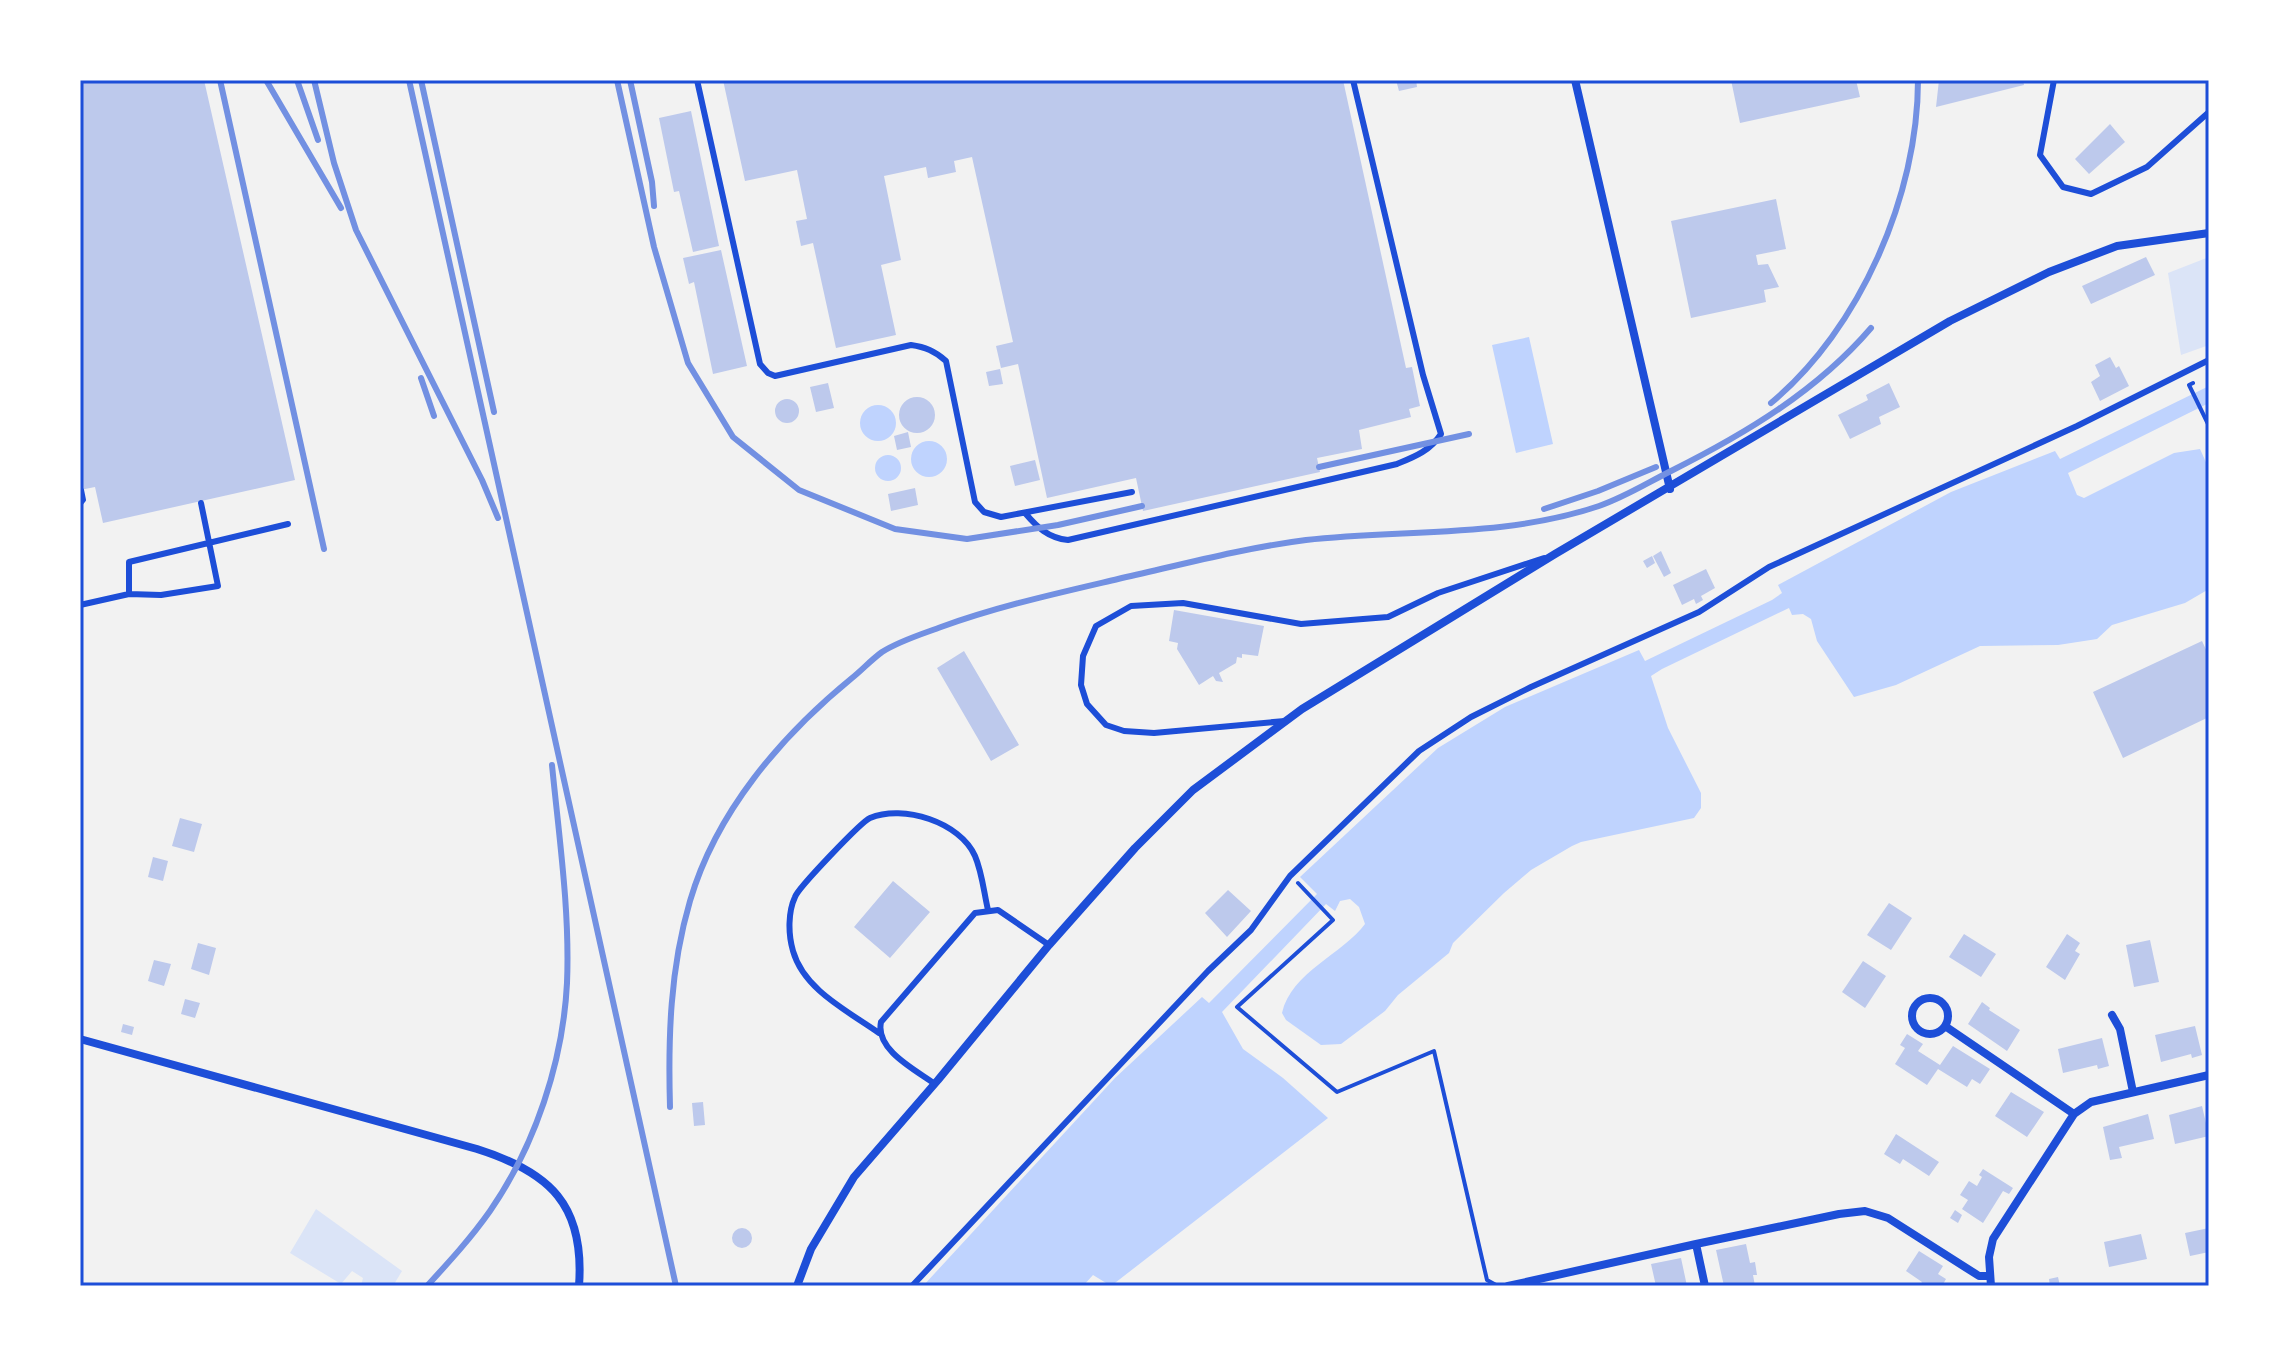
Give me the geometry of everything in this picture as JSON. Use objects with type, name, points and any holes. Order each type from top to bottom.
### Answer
[{"type":"street","points":[[1575,80],[1670,489]]},
{"type":"street","points":[[797,1286],[811,1249],[854,1177],[1049,945],[1135,848],[1193,790],[1286,721],[1555,554],[1670,489],[1950,321],[2049,272],[2117,246],[2209,233]]},
{"type":"street","points":[[1922,1000],[1938,1001],[1948,1015],[1945,1026],[1936,1033],[1924,1033],[1913,1020],[1914,1009],[1922,1000]]},
{"type":"street","points":[[2112,1015],[2120,1029],[2133,1092]]},
{"type":"street","points":[[1945,1026],[2074,1114]]},
{"type":"street","points":[[80,1039],[477,1149],[518,1164],[538,1175],[557,1195],[568,1213],[579,1254],[579,1286]]},
{"type":"street","points":[[1991,1286],[1989,1276],[1993,1239],[2074,1114],[2091,1102],[2209,1075]]},
{"type":"street","points":[[1508,1286],[1696,1244],[1865,1211],[1888,1218],[1979,1276],[1989,1276]]},
{"type":"street","points":[[1696,1244],[1705,1286]]},
{"type":"lane","points":[[697,80],[760,364],[768,373],[775,376],[911,345],[924,347],[938,353],[946,361],[975,502],[984,512],[993,516],[1025,513],[1132,492]]},
{"type":"lane","points":[[1025,513],[1038,528],[1055,538],[1068,540],[1397,464],[1419,455],[1436,442],[1441,434],[1423,375],[1353,80]]},
{"type":"lane","points":[[2054,80],[2040,155],[2063,187],[2081,192],[2091,194],[2147,167],[2209,112]]},
{"type":"lane","points":[[912,1286],[1208,971],[1251,930],[1290,876],[1419,751],[1471,717],[1519,693],[1699,612],[1769,567],[2077,426],[2209,360]]},
{"type":"lane","points":[[80,605],[129,594],[161,595],[218,586],[201,503]]},
{"type":"lane","points":[[129,594],[129,562],[288,524]]},
{"type":"lane","points":[[1286,721],[1154,733],[1124,731],[1106,725],[1087,704],[1081,685],[1083,656],[1096,626],[1131,606],[1183,603],[1301,624],[1388,617],[1438,593],[1555,554]]},
{"type":"lane","points":[[935,1084],[884,1043],[879,1033],[813,986],[793,952],[789,916],[795,894],[866,819],[887,813],[911,814],[949,827],[967,843],[976,857],[988,910]]},
{"type":"lane","points":[[879,1033],[881,1022],[975,913],[998,910],[1049,945]]},
{"type":"path","points":[[2189,385],[2209,426]]},
{"type":"path","points":[[80,505],[84,500],[82,490]]},
{"type":"path","points":[[1312,896],[1333,920],[1237,1007],[1337,1092],[1434,1051],[1487,1280],[1497,1286]]},
{"type":"shaded area","points":[[2209,257],[2209,345],[2181,355],[2168,273]]},
{"type":"shaded area","points":[[316,1209],[402,1271],[393,1286],[361,1286],[363,1278],[352,1271],[341,1284],[290,1253]]},
{"type":"water","points":[[1529,337],[1553,444],[1516,453],[1492,345]]},
{"type":"water","points":[[2209,386],[2209,403],[2068,473],[2077,495],[2084,498],[2174,453],[2200,449],[2209,469],[2209,589],[2185,603],[2112,625],[2097,639],[2058,645],[1980,646],[1896,685],[1854,697],[1817,641],[1811,619],[1803,614],[1792,615],[1789,608],[1662,669],[1651,676],[1668,728],[1701,793],[1701,808],[1694,818],[1581,842],[1531,870],[1453,943],[1449,953],[1398,995],[1385,1011],[1341,1044],[1321,1045],[1286,1020],[1282,1013],[1287,999],[1306,975],[1365,924],[1359,907],[1350,899],[1340,901],[1335,911],[1326,904],[1222,1012],[1243,1049],[1283,1078],[1328,1118],[1111,1286],[1093,1275],[1083,1286],[923,1286],[1115,1078],[1202,997],[1209,1003],[1317,894],[1300,877],[1438,748],[1505,707],[1639,650],[1645,661],[1772,600],[1782,593],[1778,585],[1951,492],[2055,451],[2060,459]]},
{"type":"water","points":[[878,405],[891,410],[896,423],[891,436],[878,441],[865,436],[860,423],[865,410]]},
{"type":"water","points":[[929,441],[942,446],[947,459],[942,472],[929,477],[916,472],[911,459],[916,446]]},
{"type":"water","points":[[888,455],[897,459],[901,468],[897,477],[888,481],[879,477],[875,468],[879,459]]},
{"type":"building","points":[[80,80],[204,80],[295,480],[103,523],[95,487],[80,490]]},
{"type":"building","points":[[723,80],[1343,80],[1406,368],[1412,367],[1420,406],[1409,409],[1411,417],[1359,430],[1362,449],[1317,458],[1320,472],[1143,511],[1136,478],[1047,498],[1018,364],[1001,368],[996,346],[1013,342],[972,157],[954,161],[956,172],[928,178],[926,167],[884,176],[901,260],[881,265],[896,335],[836,348],[813,243],[801,246],[796,221],[807,219],[797,170],[745,181]]},
{"type":"building","points":[[1396,80],[1416,80],[1417,87],[1399,91]]},
{"type":"building","points":[[1731,80],[1856,80],[1860,97],[1740,123]]},
{"type":"building","points":[[1939,80],[2023,80],[2024,85],[1936,107]]},
{"type":"building","points":[[691,111],[719,246],[693,252],[679,191],[674,192],[659,118]]},
{"type":"building","points":[[2110,124],[2125,142],[2089,174],[2075,159]]},
{"type":"building","points":[[1776,199],[1786,249],[1756,255],[1758,265],[1768,264],[1779,287],[1764,290],[1766,302],[1691,318],[1671,221]]},
{"type":"building","points":[[721,250],[747,366],[713,374],[694,282],[689,284],[683,258]]},
{"type":"building","points":[[2146,257],[2155,275],[2091,304],[2082,286]]},
{"type":"building","points":[[2110,357],[2116,368],[2119,366],[2129,386],[2100,401],[2091,382],[2100,376],[2095,365]]},
{"type":"building","points":[[1000,369],[1003,384],[989,386],[986,372]]},
{"type":"building","points":[[828,383],[834,408],[816,412],[810,387]]},
{"type":"building","points":[[1889,383],[1900,407],[1879,417],[1881,424],[1850,439],[1838,415],[1868,400],[1866,395]]},
{"type":"building","points":[[917,397],[930,402],[935,415],[930,428],[917,433],[904,428],[899,415],[904,402]]},
{"type":"building","points":[[787,399],[798,406],[799,411],[792,422],[787,423],[776,416],[775,411],[782,400]]},
{"type":"building","points":[[908,432],[911,447],[897,450],[894,436]]},
{"type":"building","points":[[1035,460],[1040,480],[1015,486],[1010,466]]},
{"type":"building","points":[[915,488],[918,505],[891,511],[888,494]]},
{"type":"building","points":[[1661,551],[1671,573],[1664,577],[1653,556]]},
{"type":"building","points":[[1652,556],[1655,563],[1647,568],[1643,561]]},
{"type":"building","points":[[1706,569],[1715,588],[1701,596],[1703,600],[1696,604],[1694,599],[1682,605],[1673,585]]},
{"type":"building","points":[[1174,610],[1264,626],[1258,656],[1242,654],[1242,658],[1237,657],[1236,663],[1219,673],[1223,682],[1216,681],[1213,676],[1199,685],[1177,649],[1178,643],[1169,641]]},
{"type":"building","points":[[2202,641],[2209,656],[2209,717],[2123,758],[2093,692]]},
{"type":"building","points":[[964,651],[1019,745],[991,761],[937,668]]},
{"type":"building","points":[[180,818],[202,824],[194,852],[172,846]]},
{"type":"building","points":[[153,857],[168,861],[163,881],[148,877]]},
{"type":"building","points":[[893,881],[930,912],[890,958],[854,927]]},
{"type":"building","points":[[1228,890],[1251,911],[1227,937],[1205,913]]},
{"type":"building","points":[[1889,903],[1912,918],[1891,950],[1867,935]]},
{"type":"building","points":[[1964,934],[1996,954],[1981,977],[1949,957]]},
{"type":"building","points":[[2067,934],[2080,943],[2075,951],[2080,954],[2065,980],[2046,967]]},
{"type":"building","points":[[2150,940],[2159,982],[2134,987],[2126,945]]},
{"type":"building","points":[[198,943],[216,948],[209,975],[191,969]]},
{"type":"building","points":[[154,960],[171,964],[164,986],[148,981]]},
{"type":"building","points":[[1863,961],[1886,976],[1865,1008],[1842,992]]},
{"type":"building","points":[[185,999],[200,1003],[195,1018],[181,1014]]},
{"type":"building","points":[[1982,1002],[2020,1030],[2007,1051],[1968,1024]]},
{"type":"building","points":[[123,1024],[134,1027],[132,1035],[121,1032]]},
{"type":"building","points":[[2195,1026],[2202,1055],[2192,1058],[2191,1054],[2161,1062],[2155,1035]]},
{"type":"building","points":[[1907,1034],[1923,1044],[1918,1051],[1940,1065],[1953,1046],[1990,1069],[1980,1084],[1972,1079],[1967,1087],[1938,1069],[1927,1085],[1895,1064],[1905,1048],[1900,1045]]},
{"type":"building","points":[[2102,1038],[2109,1066],[2098,1069],[2097,1065],[2063,1073],[2058,1049]]},
{"type":"building","points":[[2011,1092],[2044,1112],[2027,1137],[1995,1116]]},
{"type":"building","points":[[703,1102],[705,1125],[694,1126],[692,1103]]},
{"type":"building","points":[[2202,1106],[2209,1136],[2175,1144],[2169,1115]]},
{"type":"building","points":[[2148,1114],[2154,1139],[2119,1147],[2122,1158],[2110,1160],[2103,1127]]},
{"type":"building","points":[[1896,1134],[1939,1162],[1929,1176],[1903,1159],[1900,1164],[1884,1154]]},
{"type":"building","points":[[1983,1169],[2013,1188],[2009,1194],[2003,1191],[1983,1223],[1962,1209],[1968,1200],[1960,1195],[1969,1181],[1977,1186]]},
{"type":"building","points":[[1955,1210],[1962,1215],[1958,1223],[1950,1218]]},
{"type":"building","points":[[742,1228],[749,1231],[752,1238],[749,1245],[742,1248],[735,1245],[732,1238],[735,1231]]},
{"type":"building","points":[[2209,1228],[2209,1252],[2190,1256],[2185,1233]]},
{"type":"building","points":[[2141,1234],[2147,1259],[2109,1267],[2104,1242]]},
{"type":"building","points":[[1746,1244],[1750,1263],[1755,1262],[1755,1286],[1724,1286],[1716,1250]]},
{"type":"building","points":[[1919,1251],[1943,1266],[1938,1274],[1946,1279],[1942,1286],[1920,1286],[1922,1282],[1906,1271]]},
{"type":"building","points":[[1681,1258],[1687,1286],[1656,1286],[1651,1264]]},
{"type":"building","points":[[2058,1277],[2060,1286],[2050,1286],[2049,1279]]},
{"type":"railway","points":[[220,80],[324,549]]},
{"type":"railway","points":[[266,80],[341,208]]},
{"type":"railway","points":[[297,80],[318,140]]},
{"type":"railway","points":[[314,80],[334,163],[356,230],[482,480],[498,518]]},
{"type":"railway","points":[[409,80],[676,1286]]},
{"type":"railway","points":[[421,80],[494,412]]},
{"type":"railway","points":[[617,80],[654,247],[688,363],[733,437],[799,490],[895,529],[967,539],[1058,525],[1142,506]]},
{"type":"railway","points":[[630,80],[652,182],[654,206]]},
{"type":"railway","points":[[1771,403],[1803,373],[1832,337],[1857,299],[1878,257],[1908,169],[1918,80]]},
{"type":"railway","points":[[670,1107],[670,1029],[678,952],[690,901],[716,837],[754,778],[776,751],[800,725],[882,652],[918,635],[1007,606],[1235,552],[1306,540],[1491,528],[1563,516],[1599,506],[1699,457],[1753,426],[1827,372],[1871,328]]},
{"type":"railway","points":[[421,378],[434,416]]},
{"type":"railway","points":[[1319,467],[1469,434]]},
{"type":"railway","points":[[1544,509],[1656,467]]},
{"type":"railway","points":[[427,1286],[475,1231],[506,1186],[533,1131],[553,1073],[564,1013],[568,956],[552,765]]}]
